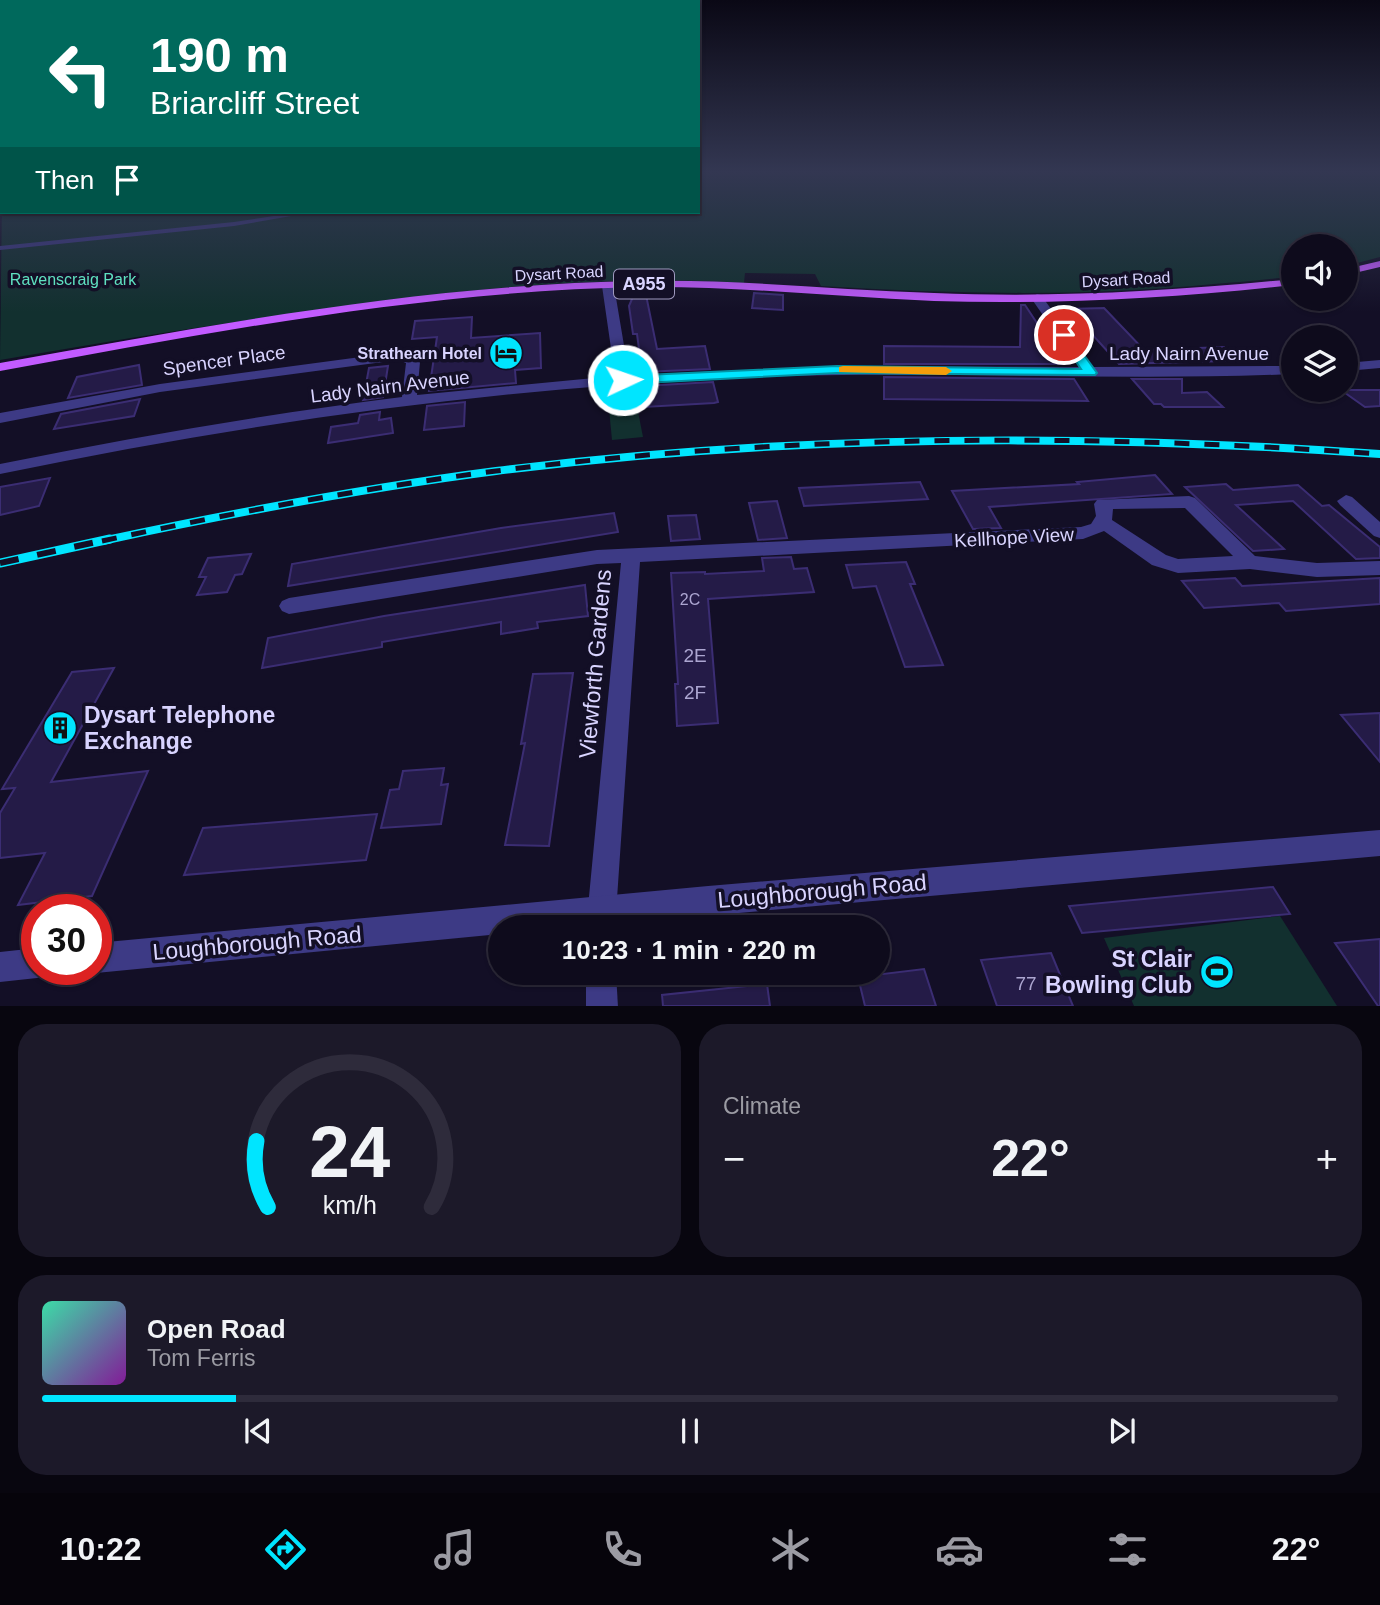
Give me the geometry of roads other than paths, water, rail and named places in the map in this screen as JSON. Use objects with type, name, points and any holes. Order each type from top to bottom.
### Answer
[{"type":"main road","points":[[1358,269],[1380,264]]},
{"type":"main road","name":"Dysart Road","points":[[0,367],[276,320],[457,296],[608,286],[691,285],[1037,299],[1171,293],[1281,283]]},
{"type":"street","points":[[0,248],[273,218]]},
{"type":"street","points":[[608,286],[623,380]]},
{"type":"street","points":[[1037,299],[1090,373]]},
{"type":"street","name":"Spencer Place","points":[[0,418],[160,388],[398,356],[408,357],[413,362],[409,401]]},
{"type":"street","points":[[1358,367],[1380,364]]},
{"type":"street","name":"Lady Nairn Avenue","points":[[0,469],[194,433],[409,401],[623,380],[837,369],[1090,373],[1281,370]]},
{"type":"street","points":[[1346,501],[1380,532]]},
{"type":"street","points":[[1101,522],[1105,516],[1103,504],[1189,502],[1250,562]]},
{"type":"street","name":"Kellhope View","points":[[631,556],[1083,533],[1097,528],[1101,522],[1118,530],[1159,561],[1178,566],[1250,562],[1317,570],[1380,568]]},
{"type":"street","name":"Viewforth Gardens","points":[[289,606],[597,557],[631,556],[600,915]]},
{"type":"street","name":"Loughborough Road","points":[[641,915],[1380,843]]},
{"type":"street","name":"Loughborough Road","points":[[112,957],[488,928]]},
{"type":"street","points":[[0,967],[21,965]]},
{"type":"street","points":[[601,985],[602,1006]]},
{"type":"railway","points":[[102,541],[397,485],[496,471],[717,450],[827,444],[1048,440],[1269,447],[1380,454]]},
{"type":"railway","points":[[0,563],[110,539]]},
{"type":"place","name":"Strathearn Hotel","points":[[506,353]]},
{"type":"place","name":"Dysart Telephone Exchange","points":[[60,728]]},
{"type":"place","name":"St Clair Bowling Club","points":[[1217,972]]},
{"type":"park label","name":"Ravenscraig Park","points":[[73,279]]}]
